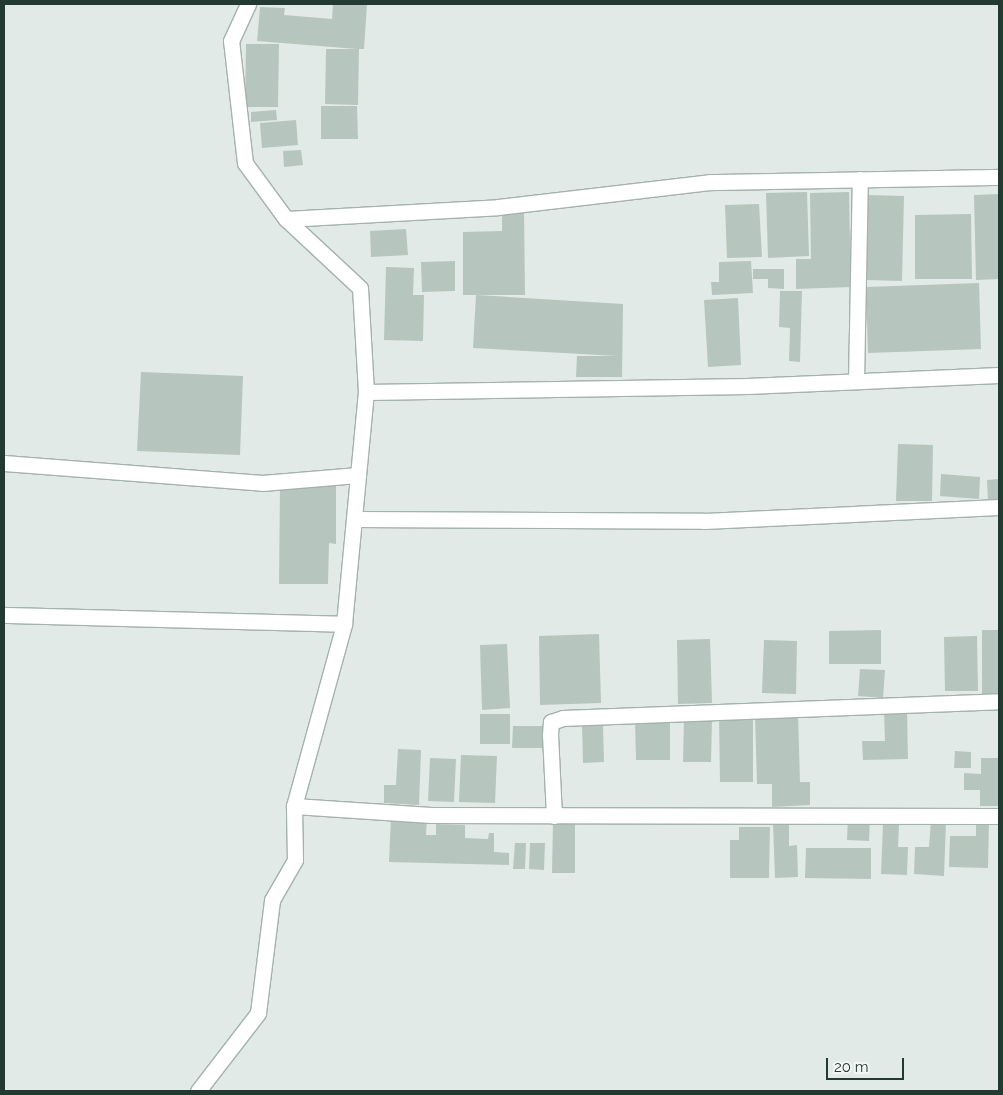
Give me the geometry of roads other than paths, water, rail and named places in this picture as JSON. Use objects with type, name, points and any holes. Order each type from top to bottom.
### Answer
[{"type":"street","points":[[198,1091],[258,1013],[272,900],[295,860],[294,806],[344,624],[366,392],[360,288],[286,218],[245,163],[231,41],[248,4]]},
{"type":"street","points":[[286,218],[498,207],[710,182],[999,176]]},
{"type":"street","points":[[856,381],[860,179]]},
{"type":"street","points":[[366,392],[747,386],[999,374]]},
{"type":"street","points":[[4,463],[262,483],[358,475]]},
{"type":"street","points":[[355,520],[704,521],[999,507]]},
{"type":"street","points":[[4,615],[344,624]]},
{"type":"street","points":[[554,816],[551,722],[563,718],[999,701]]},
{"type":"street","points":[[294,806],[431,815],[999,816]]}]
